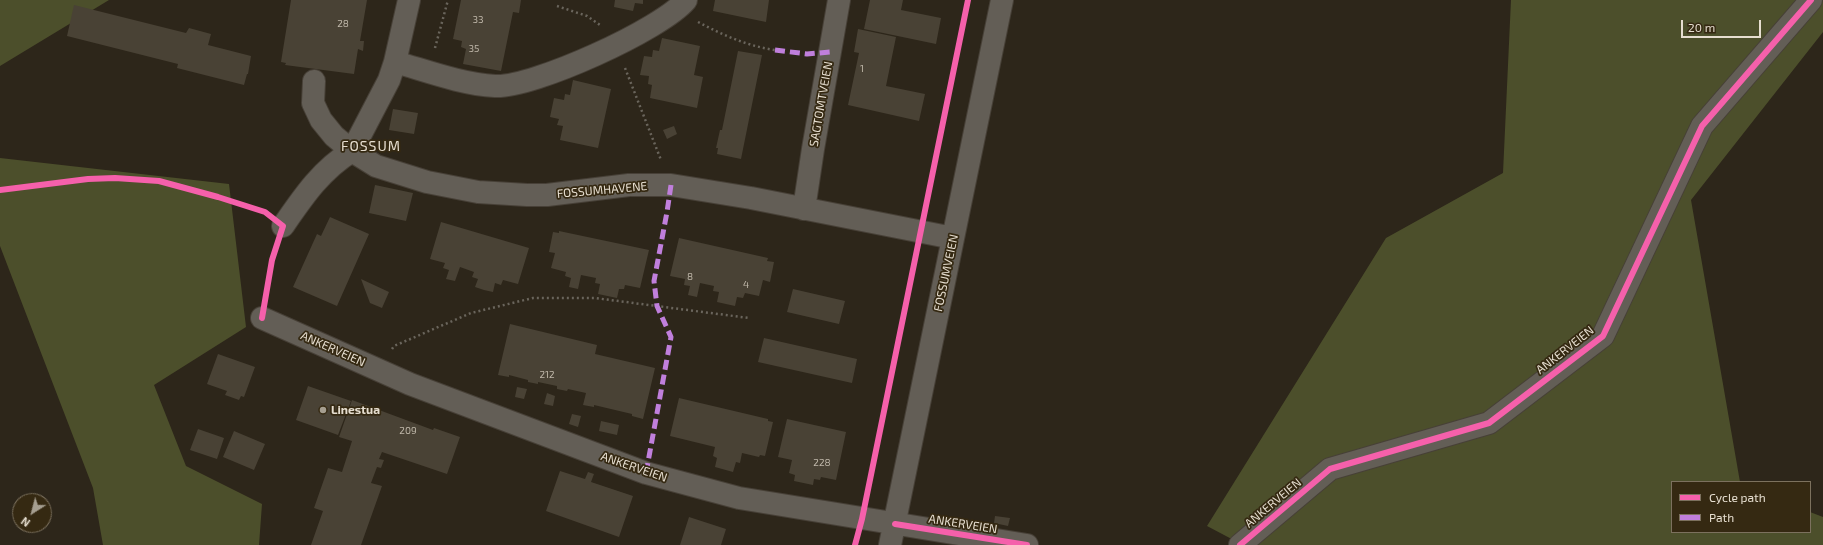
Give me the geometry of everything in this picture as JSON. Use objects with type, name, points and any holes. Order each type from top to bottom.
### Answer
[{"type":"street","points":[[283,226],[311,186],[337,161],[352,151],[389,80],[395,62],[409,0]]},
{"type":"street","name":"SAGTOMTVEIEN","points":[[804,209],[839,0]]},
{"type":"street","name":"FOSSUMVEIEN","points":[[890,545],[1002,0]]},
{"type":"street","name":"ANKERVEIEN","points":[[1240,545],[1330,469],[1489,423],[1603,336],[1702,126],[1811,0]]},
{"type":"street","points":[[395,62],[472,83],[496,86],[511,85],[545,76],[616,44],[646,29],[681,5]]},
{"type":"street","name":"FOSSUMHAVENE","points":[[314,82],[313,103],[321,120],[334,136],[352,151],[376,166],[427,182],[478,192],[507,195],[547,195],[629,185],[671,185],[953,238]]},
{"type":"street","name":"ANKERVEIEN","points":[[262,318],[410,384],[646,473],[739,498],[1027,545]]},
{"type":"path","points":[[428,72],[448,0]]},
{"type":"path","points":[[681,5],[740,42],[756,47],[775,50]]},
{"type":"path","points":[[557,6],[587,16],[596,21],[616,44],[671,185]]},
{"type":"path","points":[[383,372],[394,346],[471,313],[533,298],[596,298],[749,318]]},
{"type":"green space","points":[[0,0],[109,0],[0,66]]},
{"type":"green space","points":[[1511,0],[1823,0],[1823,32],[1691,200],[1740,481],[1671,481],[1671,533],[1811,533],[1811,512],[1823,517],[1823,545],[1243,545],[1207,526],[1386,238],[1503,173]]},
{"type":"green space","points":[[0,158],[229,184],[246,327],[154,385],[186,466],[262,504],[259,545],[103,545],[93,488],[0,246]]},
{"type":"building","points":[[291,0],[367,0],[360,41],[364,41],[363,51],[358,49],[354,74],[285,65],[286,63],[281,62]]},
{"type":"building","points":[[461,0],[521,0],[519,13],[513,12],[501,71],[463,64],[466,49],[461,47],[462,41],[453,39]]},
{"type":"building","points":[[615,0],[643,0],[643,4],[635,3],[633,11],[614,7]]},
{"type":"building","points":[[715,0],[769,0],[766,22],[713,11]]},
{"type":"building","points":[[870,0],[903,0],[901,10],[941,18],[936,44],[864,29]]},
{"type":"building","points":[[74,5],[186,33],[189,28],[211,34],[208,45],[251,56],[248,74],[244,85],[177,68],[178,64],[67,36]]},
{"type":"building","points":[[858,29],[896,37],[886,86],[925,94],[919,121],[848,105],[859,53],[854,52]]},
{"type":"building","points":[[662,38],[700,46],[694,75],[703,77],[697,108],[650,98],[652,85],[648,84],[649,76],[640,75],[644,56],[652,57],[653,50],[659,51]]},
{"type":"building","points":[[738,51],[762,55],[741,159],[717,154],[718,148],[716,148],[720,130],[722,130]]},
{"type":"building","points":[[573,80],[611,89],[598,148],[560,140],[563,126],[557,125],[559,119],[550,117],[554,98],[564,100],[565,94],[570,95]]},
{"type":"building","points":[[393,109],[418,113],[414,134],[389,130]]},
{"type":"building","points":[[674,126],[677,134],[667,139],[663,130]]},
{"type":"building","points":[[375,185],[413,193],[406,221],[369,213]]},
{"type":"building","points":[[330,217],[369,234],[337,306],[293,287],[317,234],[321,236]]},
{"type":"building","points":[[441,222],[529,248],[518,284],[503,280],[501,285],[495,283],[493,292],[484,290],[475,287],[478,279],[472,277],[474,272],[460,267],[455,281],[446,279],[449,270],[443,268],[445,263],[430,259]]},
{"type":"building","points":[[559,231],[649,250],[640,288],[625,285],[624,289],[619,289],[617,298],[598,294],[600,284],[595,283],[596,278],[581,275],[578,289],[569,287],[571,278],[565,276],[566,272],[551,268],[555,253],[549,252],[553,232],[559,233]]},
{"type":"building","points":[[679,238],[768,258],[767,261],[774,262],[770,282],[763,280],[759,296],[745,293],[743,298],[737,297],[735,306],[717,302],[719,292],[713,291],[714,286],[700,283],[697,297],[688,295],[690,286],[684,285],[685,279],[670,276]]},
{"type":"building","points":[[361,279],[389,292],[382,308],[370,303]]},
{"type":"building","points":[[793,289],[845,301],[839,324],[787,312]]},
{"type":"building","points":[[510,324],[597,345],[595,354],[655,368],[643,419],[632,416],[632,414],[594,405],[594,407],[583,405],[586,393],[568,389],[567,391],[557,389],[557,386],[538,382],[538,384],[528,382],[528,380],[509,375],[509,377],[498,375]]},
{"type":"building","points":[[764,338],[857,359],[852,383],[758,362]]},
{"type":"building","points":[[218,354],[255,367],[244,397],[241,396],[239,400],[225,395],[227,391],[207,384]]},
{"type":"building","name":"Linestua","points":[[308,386],[351,401],[338,435],[296,420]]},
{"type":"building","points":[[517,387],[527,389],[524,399],[515,397]]},
{"type":"building","points":[[547,393],[555,396],[553,406],[544,404]]},
{"type":"building","points":[[679,398],[768,419],[768,421],[773,422],[765,456],[760,455],[759,457],[742,453],[740,463],[736,462],[733,472],[715,467],[717,458],[713,456],[715,447],[670,436]]},
{"type":"building","points":[[352,400],[433,430],[434,428],[460,437],[447,474],[382,452],[379,459],[384,460],[381,468],[377,467],[371,483],[382,486],[361,545],[311,545],[323,511],[314,508],[328,468],[342,472],[352,441],[339,437]]},
{"type":"building","points":[[572,414],[581,416],[578,427],[569,424]]},
{"type":"building","points":[[787,419],[846,432],[836,480],[821,477],[820,480],[814,479],[813,485],[794,481],[795,475],[789,473],[792,460],[778,457]]},
{"type":"building","points":[[601,421],[619,425],[617,435],[599,431]]},
{"type":"building","points":[[198,429],[224,438],[217,459],[190,450]]},
{"type":"building","points":[[234,431],[265,444],[254,470],[223,457]]},
{"type":"building","points":[[560,471],[585,479],[588,472],[594,474],[591,482],[633,496],[619,537],[546,511]]},
{"type":"building","points":[[995,516],[1010,518],[1008,526],[994,523]]},
{"type":"building","points":[[689,517],[726,529],[721,545],[680,545]]},
{"type":"marked path","points":[[775,50],[807,54],[830,52]]},
{"type":"marked path","points":[[646,473],[671,337],[657,306],[654,281],[671,185]]},
{"type":"cycle path","points":[[855,545],[862,519],[968,0]]},
{"type":"cycle path","points":[[1240,545],[1330,469],[1489,423],[1603,336],[1702,126],[1811,0]]},
{"type":"cycle path","points":[[0,190],[88,179],[115,178],[159,181],[218,197],[265,212],[283,226],[272,260],[262,318]]},
{"type":"cycle path","points":[[895,524],[1027,545]]},
{"type":"place","name":"Linestua","points":[[323,410]]},
{"type":"district","name":"FOSSUM","points":[[371,146]]}]
